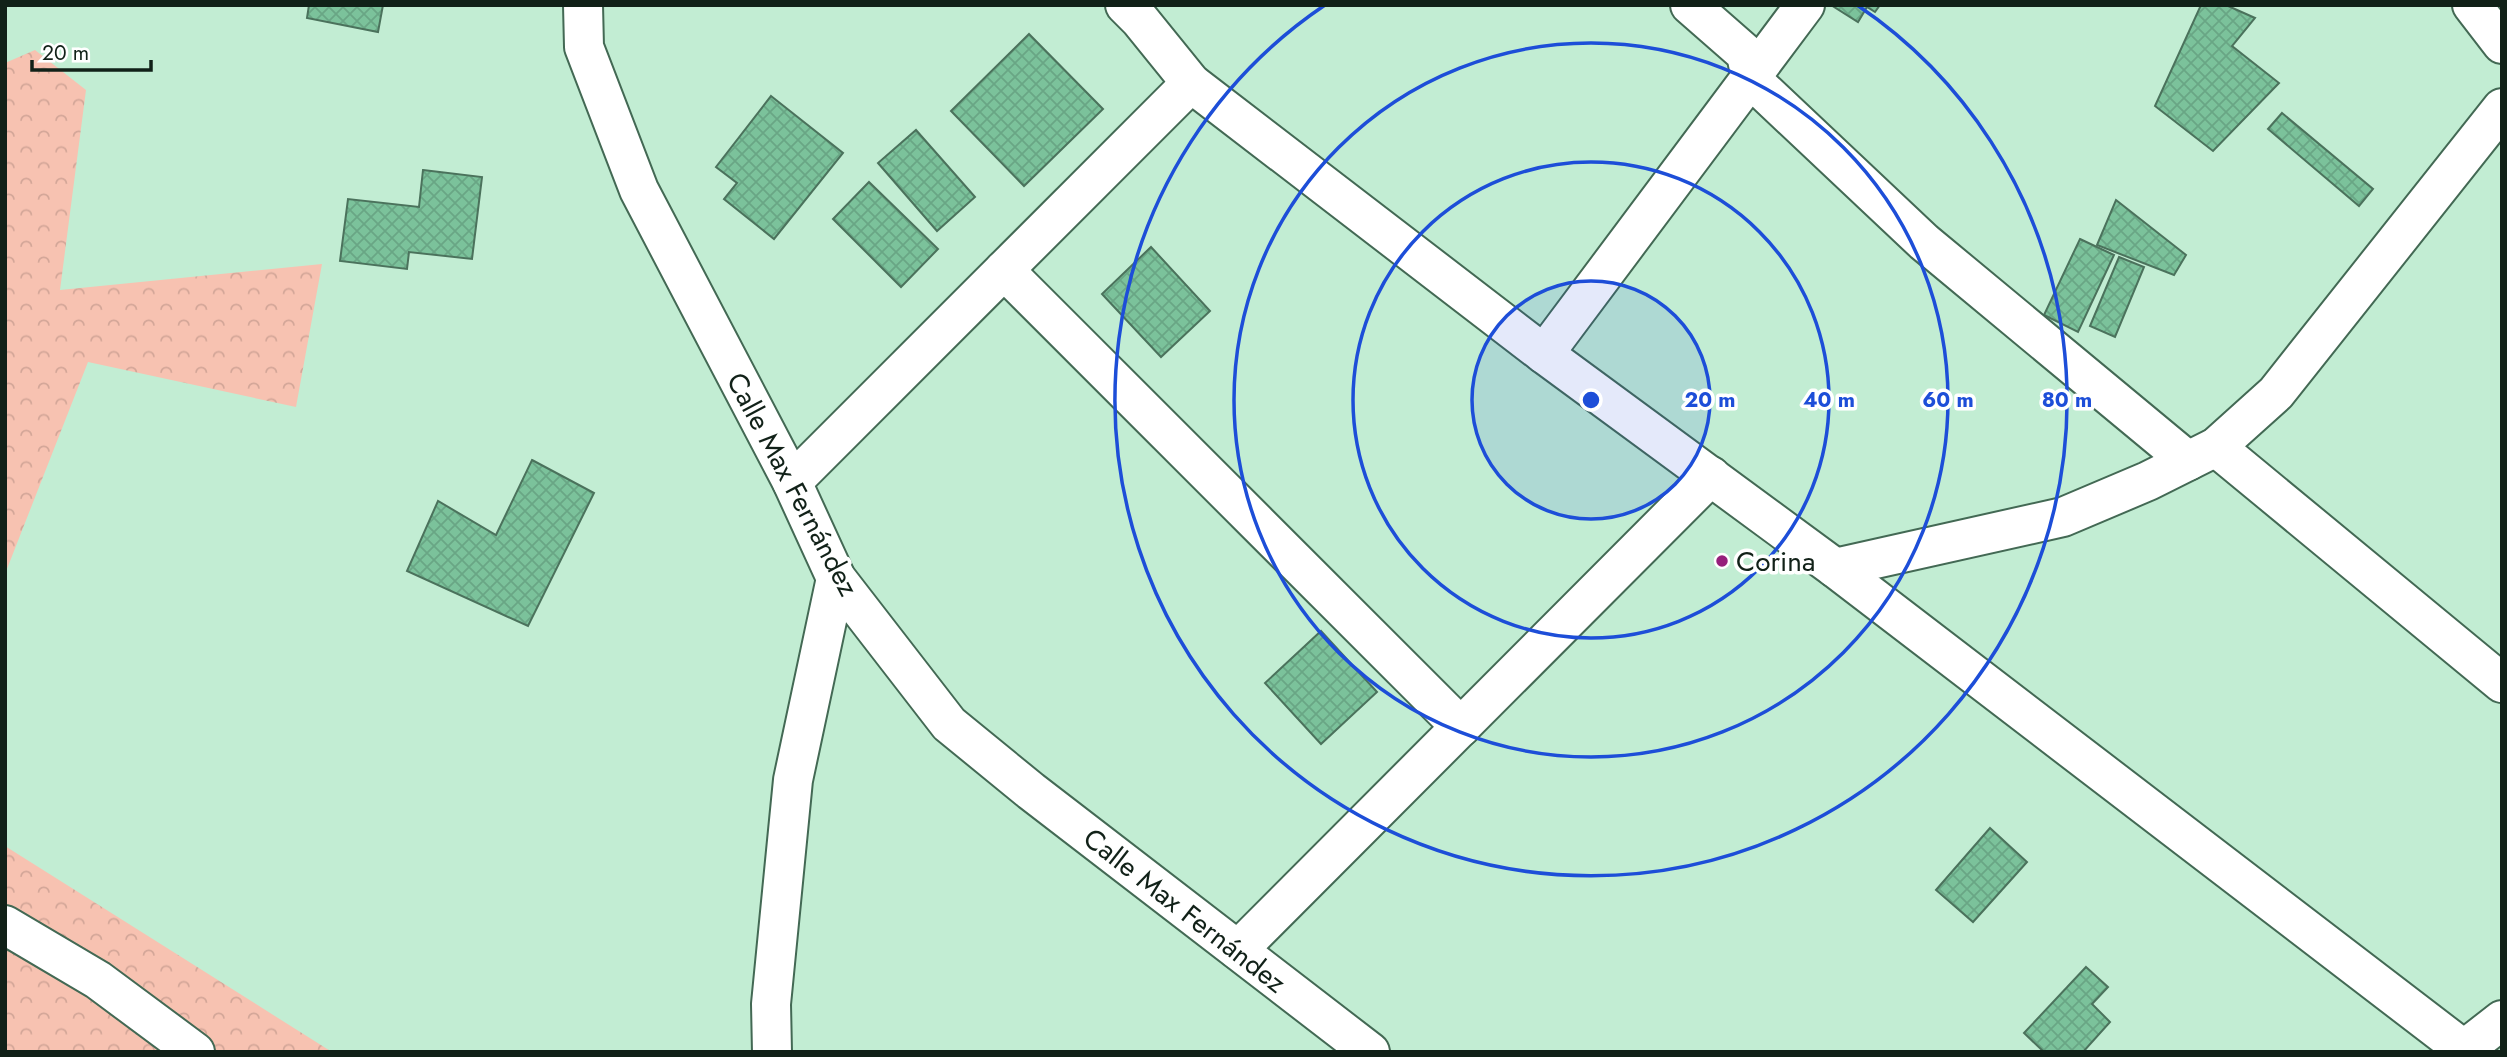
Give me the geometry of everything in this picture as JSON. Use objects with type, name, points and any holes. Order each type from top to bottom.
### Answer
[{"type":"street","name":"Calle Max Fernández","points":[[583,5],[584,47],[639,190],[792,482],[836,578],[949,724],[1031,791],[1370,1052]]},
{"type":"street","points":[[1690,5],[1746,54],[1751,79],[1924,242],[2502,683]]},
{"type":"street","points":[[1545,354],[1805,5]]},
{"type":"street","points":[[2472,5],[2502,44]]},
{"type":"street","points":[[1138,10],[1191,83],[1545,354],[1835,568],[2464,1051],[2502,1020]]},
{"type":"street","points":[[792,482],[1191,83]]},
{"type":"street","points":[[1835,568],[2063,517],[2148,481],[2202,454],[2276,393],[2502,108]]},
{"type":"street","points":[[1004,270],[1461,727]]},
{"type":"street","points":[[1238,950],[1710,476]]},
{"type":"street","points":[[772,1052],[771,1004],[793,780],[836,578]]},
{"type":"street","points":[[5,925],[98,980],[195,1052]]},
{"type":"green space","points":[[35,50],[86,90],[60,290],[322,264],[296,407],[88,362],[5,574],[5,63]]},
{"type":"green space","points":[[5,846],[332,1052],[5,1052]]},
{"type":"building","points":[[309,5],[383,5],[378,32],[307,18]]},
{"type":"building","points":[[1831,5],[1880,5],[1875,12],[1867,7],[1858,22]]},
{"type":"building","points":[[2201,5],[2226,5],[2255,18],[2232,46],[2279,83],[2213,151],[2155,106]]},
{"type":"building","points":[[1029,34],[1103,109],[1024,186],[951,111]]},
{"type":"building","points":[[771,96],[843,153],[774,239],[724,199],[737,183],[716,167]]},
{"type":"building","points":[[2282,113],[2373,189],[2359,206],[2268,129]]},
{"type":"building","points":[[916,130],[975,197],[937,231],[878,163]]},
{"type":"building","points":[[423,170],[482,177],[472,259],[409,252],[407,269],[340,261],[348,199],[419,207]]},
{"type":"building","points":[[869,182],[938,249],[901,287],[833,219]]},
{"type":"building","points":[[2116,200],[2186,255],[2174,275],[2097,245]]},
{"type":"building","points":[[2080,239],[2114,255],[2078,332],[2044,315]]},
{"type":"building","points":[[1151,247],[1210,311],[1161,357],[1102,294]]},
{"type":"building","points":[[2119,257],[2144,267],[2115,337],[2090,326]]},
{"type":"building","points":[[532,460],[594,493],[528,626],[407,571],[438,501],[496,535]]},
{"type":"building","points":[[1321,631],[1377,692],[1321,744],[1265,683]]},
{"type":"building","points":[[1990,828],[2027,862],[1973,922],[1936,890]]},
{"type":"building","points":[[2086,967],[2108,987],[2092,1004],[2110,1022],[2083,1052],[2044,1052],[2024,1033]]},
{"type":"place","name":"Corina","points":[[1722,561]]}]
